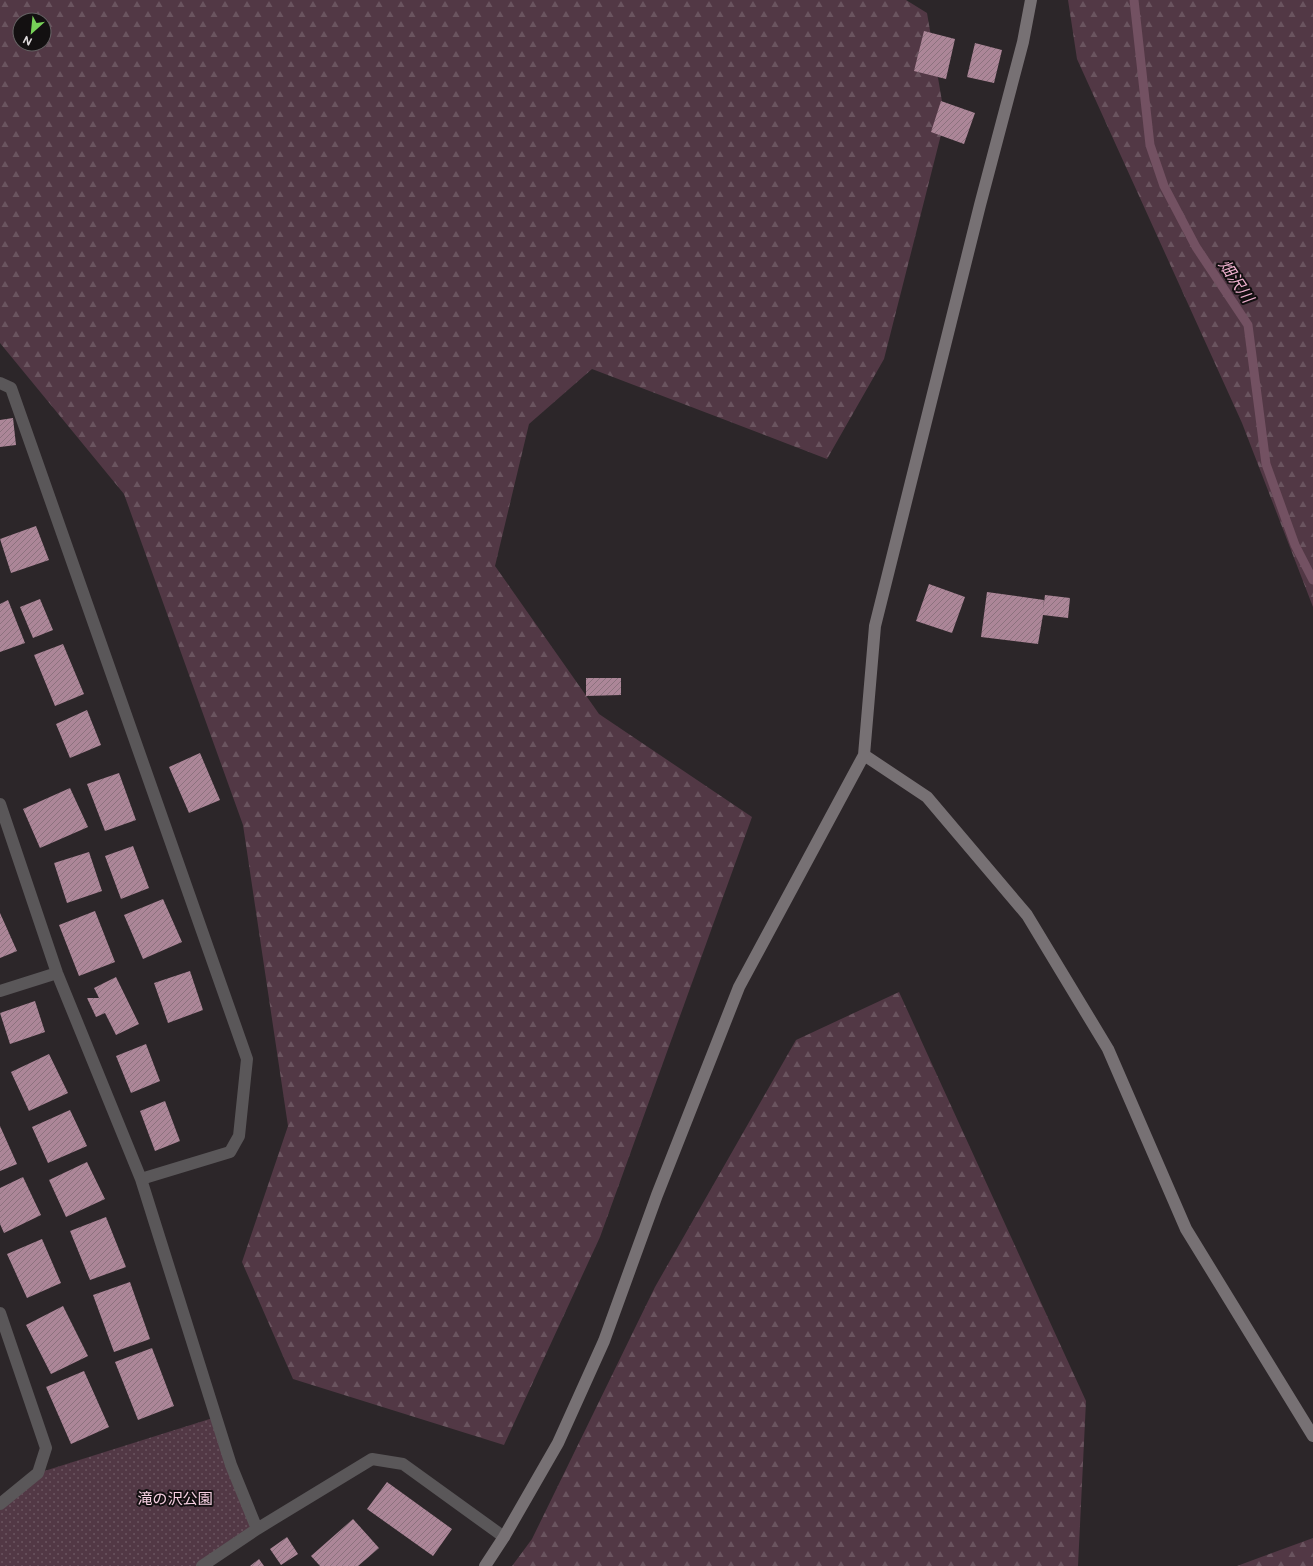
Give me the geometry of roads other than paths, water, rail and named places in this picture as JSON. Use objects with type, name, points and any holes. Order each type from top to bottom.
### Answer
[{"type":"street","points":[[484,1566],[504,1537],[558,1443],[604,1341],[656,1195],[738,987],[864,755],[875,626],[980,205],[1023,42],[1031,0]]},
{"type":"street","points":[[0,383],[11,388],[247,1059],[239,1136],[230,1152],[142,1179]]},
{"type":"street","points":[[864,755],[927,797],[1026,915],[1108,1049],[1186,1229],[1313,1436]]},
{"type":"street","points":[[0,804],[57,973],[142,1179],[231,1465],[257,1529]]},
{"type":"street","points":[[0,991],[57,973]]},
{"type":"street","points":[[0,1313],[46,1448],[38,1473],[0,1504]]},
{"type":"street","points":[[202,1566],[257,1529],[372,1459],[403,1464],[504,1537]]},
{"type":"waterway","name":"畑沢川","points":[[1134,0],[1150,145],[1164,186],[1196,247],[1248,325],[1266,464],[1295,545],[1313,580]]},
{"type":"park label","name":"滝の沢公園","points":[[175,1499]]}]
